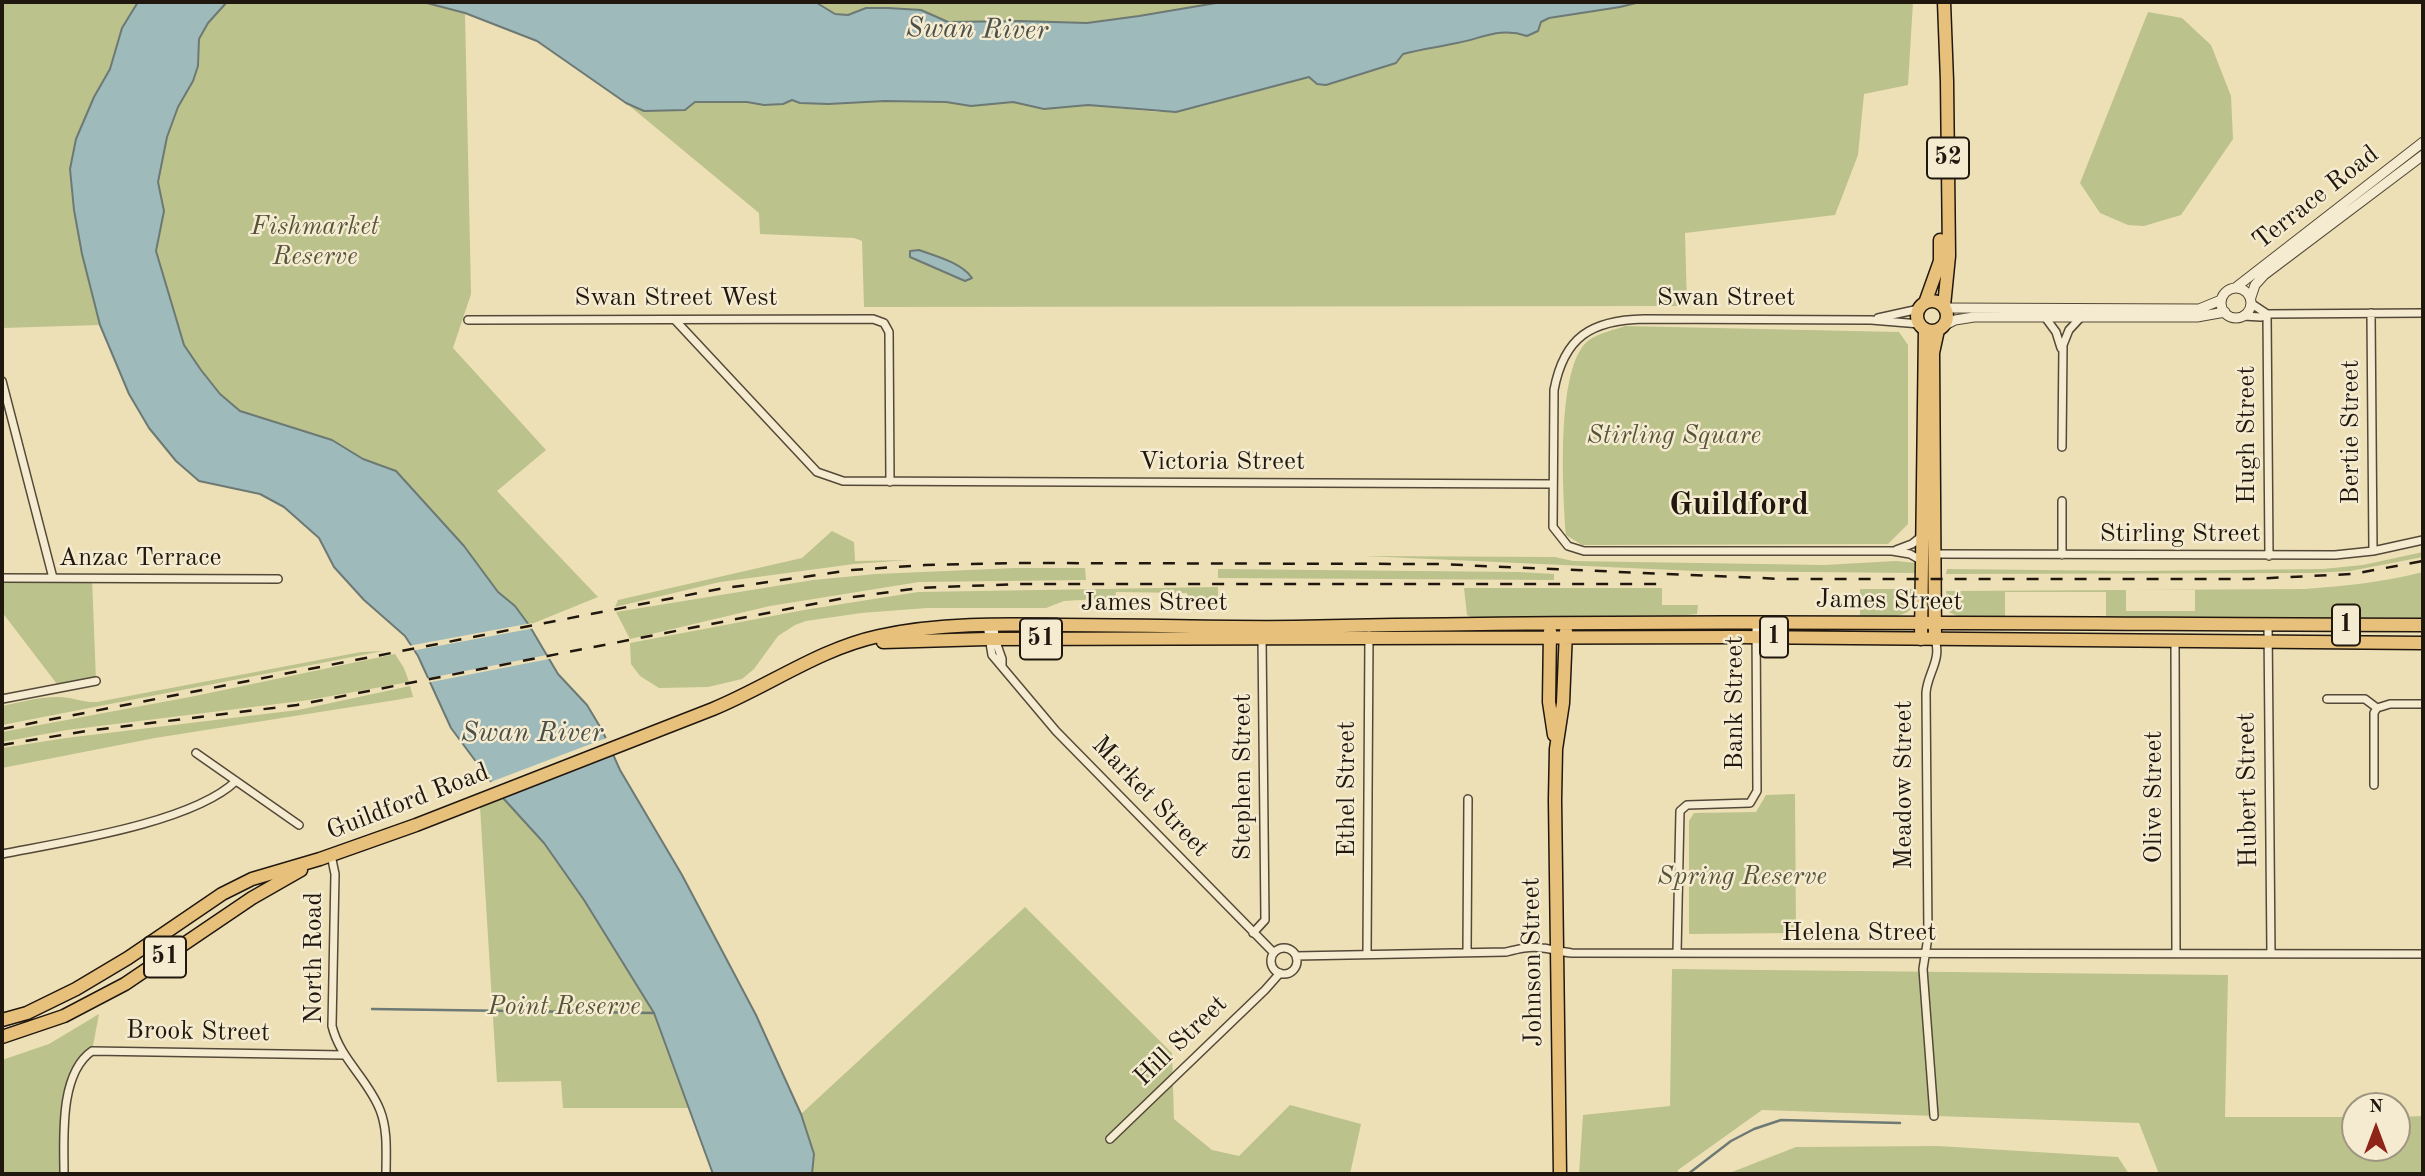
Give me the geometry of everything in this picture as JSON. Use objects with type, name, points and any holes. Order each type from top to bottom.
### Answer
[{"type":"main road","name":"52","points":[[1932,327],[1917,316],[1937,271],[1940,252],[1941,101],[1938,2]]},
{"type":"main road","name":"52","points":[[1932,327],[1948,318],[1944,307],[1949,256],[1944,2]]},
{"type":"main road","points":[[1922,306],[1936,301],[1944,307]]},
{"type":"main road","name":"52","points":[[1921,639],[1932,327]]},
{"type":"main road","name":"Meadow Street","points":[[1932,327],[1935,639]]},
{"type":"main road","name":"James Street","points":[[991,632],[1105,639],[1263,639],[1551,624],[1756,622],[2423,625]]},
{"type":"main road","name":"Johnson Street","points":[[1551,624],[1549,702],[1556,749]]},
{"type":"main road","name":"Johnson Street","points":[[1560,1174],[1555,952],[1556,749],[1563,703],[1566,624]]},
{"type":"main road","points":[[1044,625],[1053,635],[1105,639]]},
{"type":"main road","name":"James Street","points":[[821,656],[880,643],[1044,625],[1246,626],[1550,637],[2423,643]]},
{"type":"main road","name":"Guildford Road","points":[[2,1020],[27,1013],[76,989],[128,958],[222,894],[252,879],[416,825],[713,709],[748,695],[821,656]]},
{"type":"main road","name":"Guildford Road","points":[[2,1037],[64,1016],[125,984],[252,898],[325,857]]},
{"type":"street","name":"Terrace Road","points":[[2235,288],[2423,142]]},
{"type":"street","name":"Terrace Road","points":[[2251,300],[2255,285],[2264,275],[2423,156]]},
{"type":"street","points":[[1944,307],[2199,309],[2221,300],[2225,293],[2235,288],[2244,290],[2267,314]]},
{"type":"street","points":[[2221,300],[2225,312],[2232,317],[2261,317],[2267,314],[2423,313]]},
{"type":"street","points":[[2243,316],[2249,311],[2251,300]]},
{"type":"street","name":"Swan Street","points":[[1871,320],[1922,306]]},
{"type":"street","name":"Swan Street","points":[[1553,484],[1554,390],[1557,374],[1567,351],[1584,333],[1604,323],[1627,320],[1871,320],[1932,327],[1974,317],[2209,316],[2225,312]]},
{"type":"street","name":"Bertie Street","points":[[2371,313],[2373,551]]},
{"type":"street","name":"Hugh Street","points":[[2267,314],[2269,556]]},
{"type":"street","points":[[2045,317],[2059,340],[2062,356],[2062,447]]},
{"type":"street","points":[[2062,356],[2068,331],[2082,317]]},
{"type":"street","name":"Swan Street West","points":[[468,320],[873,319],[884,323],[890,332],[890,482]]},
{"type":"street","points":[[675,320],[817,472],[843,481],[890,482]]},
{"type":"street","points":[[2,381],[53,578]]},
{"type":"street","name":"Victoria Street","points":[[890,482],[1553,484]]},
{"type":"street","points":[[1553,484],[1553,527],[1567,546],[1576,550],[1892,551],[1910,554],[1922,561]]},
{"type":"street","points":[[2062,500],[2062,555]]},
{"type":"street","points":[[1892,551],[1912,544],[1923,536]]},
{"type":"street","name":"Stirling Street","points":[[1936,555],[2335,555],[2373,551],[2423,540]]},
{"type":"street","name":"Anzac Terrace","points":[[2,578],[278,579]]},
{"type":"street","name":"Bank Street","points":[[1678,953],[1680,811],[1687,805],[1750,803],[1757,790],[1756,622]]},
{"type":"street","name":"Hubert Street","points":[[2268,625],[2271,954]]},
{"type":"street","points":[[1246,626],[1259,631],[1263,639]]},
{"type":"street","name":"Market Street","points":[[991,632],[1002,659],[1002,666],[1056,730],[1273,953]]},
{"type":"street","name":"Ethel Street","points":[[1367,953],[1370,632]]},
{"type":"street","name":"Stephen Street","points":[[1254,933],[1265,920],[1263,639]]},
{"type":"street","name":"Meadow Street","points":[[1934,1116],[1923,970],[1928,937],[1927,681],[1932,675],[1937,653],[1935,639]]},
{"type":"street","name":"Olive Street","points":[[2175,642],[2176,953]]},
{"type":"street","points":[[2,699],[96,681]]},
{"type":"street","points":[[2327,699],[2365,699],[2377,708]]},
{"type":"street","points":[[2374,785],[2374,713],[2377,708],[2390,704],[2423,704]]},
{"type":"street","points":[[196,753],[299,825]]},
{"type":"street","points":[[2,854],[139,825],[225,792],[236,781]]},
{"type":"street","points":[[1467,953],[1468,799]]},
{"type":"street","name":"North Road","points":[[325,857],[335,874],[332,1026],[344,1055],[380,1110],[386,1139],[386,1174]]},
{"type":"street","name":"Helena Street","points":[[1296,956],[1506,952],[1544,947],[1555,952],[1678,953],[2423,954]]},
{"type":"street","points":[[1283,948],[1293,951],[1296,965],[1289,972],[1280,973],[1272,967],[1273,953],[1283,948]]},
{"type":"street","name":"Hill Street","points":[[1110,1139],[1280,973]]},
{"type":"street","name":"Brook Street","points":[[64,1174],[68,1095],[79,1065],[92,1051],[344,1055]]},
{"type":"green space","points":[[2,2],[138,2],[122,28],[110,69],[94,97],[76,139],[70,169],[82,254],[100,325],[2,328]]},
{"type":"green space","name":"Fishmarket Reserve","points":[[227,2],[423,2],[465,13],[471,294],[453,348],[546,450],[497,491],[598,597],[529,625],[515,606],[498,592],[464,546],[396,471],[363,459],[332,440],[240,411],[220,394],[184,345],[156,251],[164,211],[158,182],[167,137],[198,66],[199,39],[208,23]]},
{"type":"green space","points":[[804,2],[1222,2],[1087,23],[948,22],[921,10],[888,8],[866,8],[849,15],[835,14],[817,3]]},
{"type":"green space","points":[[1640,2],[1913,2],[1908,85],[1864,94],[1858,155],[1835,215],[1685,233],[1687,306],[864,307],[862,241],[854,238],[760,234],[759,213],[626,103],[644,111],[685,110],[695,102],[747,102],[764,105],[783,104],[792,100],[828,104],[946,102],[971,106],[1013,102],[1044,109],[1088,105],[1158,112],[1199,107],[1309,77],[1317,84],[1396,63],[1403,54],[1410,52],[1492,34],[1527,36],[1549,18]]},
{"type":"green space","points":[[2148,12],[2182,18],[2211,45],[2231,96],[2233,139],[2181,215],[2144,226],[2128,225],[2100,213],[2080,183]]},
{"type":"green space","name":"Stirling Square","points":[[1625,326],[1899,332],[1908,345],[1908,524],[1888,544],[1582,545],[1566,535],[1563,462],[1566,402],[1571,375],[1578,354],[1589,340]]},
{"type":"green space","points":[[832,531],[854,542],[855,561],[909,560],[854,564],[720,582],[615,607],[618,600],[802,558]]},
{"type":"green space","points":[[2423,552],[2423,557],[2350,571],[2312,573],[1946,574],[1947,569],[2323,569],[2363,565]]},
{"type":"green space","points":[[1364,556],[1555,557],[1573,561],[1824,565],[1896,561],[1915,563],[1919,573],[1695,571]]},
{"type":"green space","points":[[1085,568],[1086,580],[919,582],[770,606],[630,639],[616,612],[813,580],[876,574]]},
{"type":"green space","points":[[1218,569],[1518,572],[1554,574],[1554,580],[1218,578]]},
{"type":"green space","points":[[2423,572],[2423,621],[1965,620],[1949,612],[1946,591],[2305,589]],"holes":[[[2126,590],[2195,590],[2195,611],[2126,611]],[[2005,592],[2106,592],[2106,617],[2005,616]]]},
{"type":"green space","points":[[2,578],[92,578],[96,681],[60,688],[2,612]]},
{"type":"green space","points":[[1218,587],[1218,599],[1188,597],[1187,593],[1116,592],[1115,598],[1064,601],[1046,608],[927,608],[806,621],[778,636],[754,669],[742,679],[708,687],[659,688],[640,676],[631,664],[630,643],[804,610],[918,592]]},
{"type":"green space","points":[[1464,588],[1662,588],[1662,605],[1698,605],[1697,614],[1668,617],[1473,618],[1467,615]]},
{"type":"green space","points":[[1860,589],[1918,589],[1912,608],[1906,613],[1879,617],[1860,616]]},
{"type":"green space","points":[[383,651],[2,725],[2,706],[30,700],[58,697],[97,702],[361,652]]},
{"type":"green space","points":[[395,654],[409,682],[309,700],[67,730],[2,742],[2,732],[195,696]]},
{"type":"green space","points":[[410,686],[413,697],[155,738],[2,768],[2,748],[298,710]]},
{"type":"green space","name":"Spring Reserve","points":[[1795,794],[1796,933],[1689,934],[1689,821],[1694,813],[1756,812],[1766,795]]},
{"type":"green space","name":"Point Reserve","points":[[503,798],[544,843],[584,900],[654,1013],[689,1108],[563,1108],[561,1081],[497,1082],[480,807]]},
{"type":"green space","points":[[1025,907],[1172,1053],[1174,1119],[1212,1150],[1239,1156],[1290,1105],[1361,1124],[1350,1174],[812,1174],[814,1154],[801,1114]]},
{"type":"green space","points":[[1672,969],[2228,975],[2225,1117],[2341,1117],[2341,1162],[2411,1162],[2411,1116],[2423,1116],[2423,1174],[2159,1174],[2139,1123],[1762,1110],[1678,1170],[1678,1174],[1579,1174],[1583,1115],[1670,1106]]},
{"type":"green space","points":[[99,1014],[92,1051],[76,1074],[71,1090],[64,1174],[2,1174],[2,1060],[49,1044]]},
{"type":"green space","points":[[1938,1146],[2118,1157],[2129,1174],[1727,1174],[1796,1147]]},
{"type":"water","name":"Swan River","points":[[138,2],[227,2],[208,23],[199,39],[198,66],[167,137],[158,182],[164,211],[156,251],[184,345],[220,394],[240,411],[332,440],[363,459],[396,471],[464,546],[498,592],[515,606],[558,674],[587,705],[602,730],[620,770],[682,875],[756,1015],[801,1114],[814,1154],[812,1174],[713,1174],[654,1013],[584,900],[544,843],[503,798],[451,728],[418,656],[405,636],[364,600],[334,567],[319,538],[284,507],[260,494],[199,481],[176,461],[149,428],[129,394],[100,325],[82,254],[70,169],[76,139],[94,97],[110,69],[122,28]]},
{"type":"water","name":"Swan River","points":[[423,2],[804,2],[817,3],[835,14],[848,15],[866,8],[888,8],[921,10],[948,22],[1087,23],[1222,2],[1640,2],[1549,18],[1541,22],[1538,31],[1527,36],[1492,34],[1403,54],[1396,63],[1326,85],[1317,84],[1309,77],[1176,112],[1088,105],[1044,109],[1013,102],[971,106],[946,102],[828,104],[792,100],[783,104],[764,105],[747,102],[695,102],[685,110],[644,111],[626,103],[537,41],[465,13]]},
{"type":"water","points":[[919,250],[955,264],[972,278],[965,281],[910,257],[910,251]]},
{"type":"pier","points":[[532,623],[535,628],[411,651],[408,646]]},
{"type":"pier","points":[[552,654],[554,658],[426,683],[424,679]]},
{"type":"pier","points":[[609,737],[616,752],[499,798],[488,783]]},
{"type":"waterway","points":[[372,1009],[654,1013]]},
{"type":"waterway","points":[[1688,1174],[1731,1141],[1754,1129],[1781,1120],[1900,1123]]},
{"type":"railway","points":[[2,729],[719,589],[852,570],[1019,563],[1437,564],[1783,579],[2250,579],[2353,574],[2423,561]]},
{"type":"railway","points":[[2,745],[86,731],[297,705],[839,599],[919,588],[1019,584],[1665,584]]},
{"type":"district","name":"Guildford","points":[[1739,505]]}]
